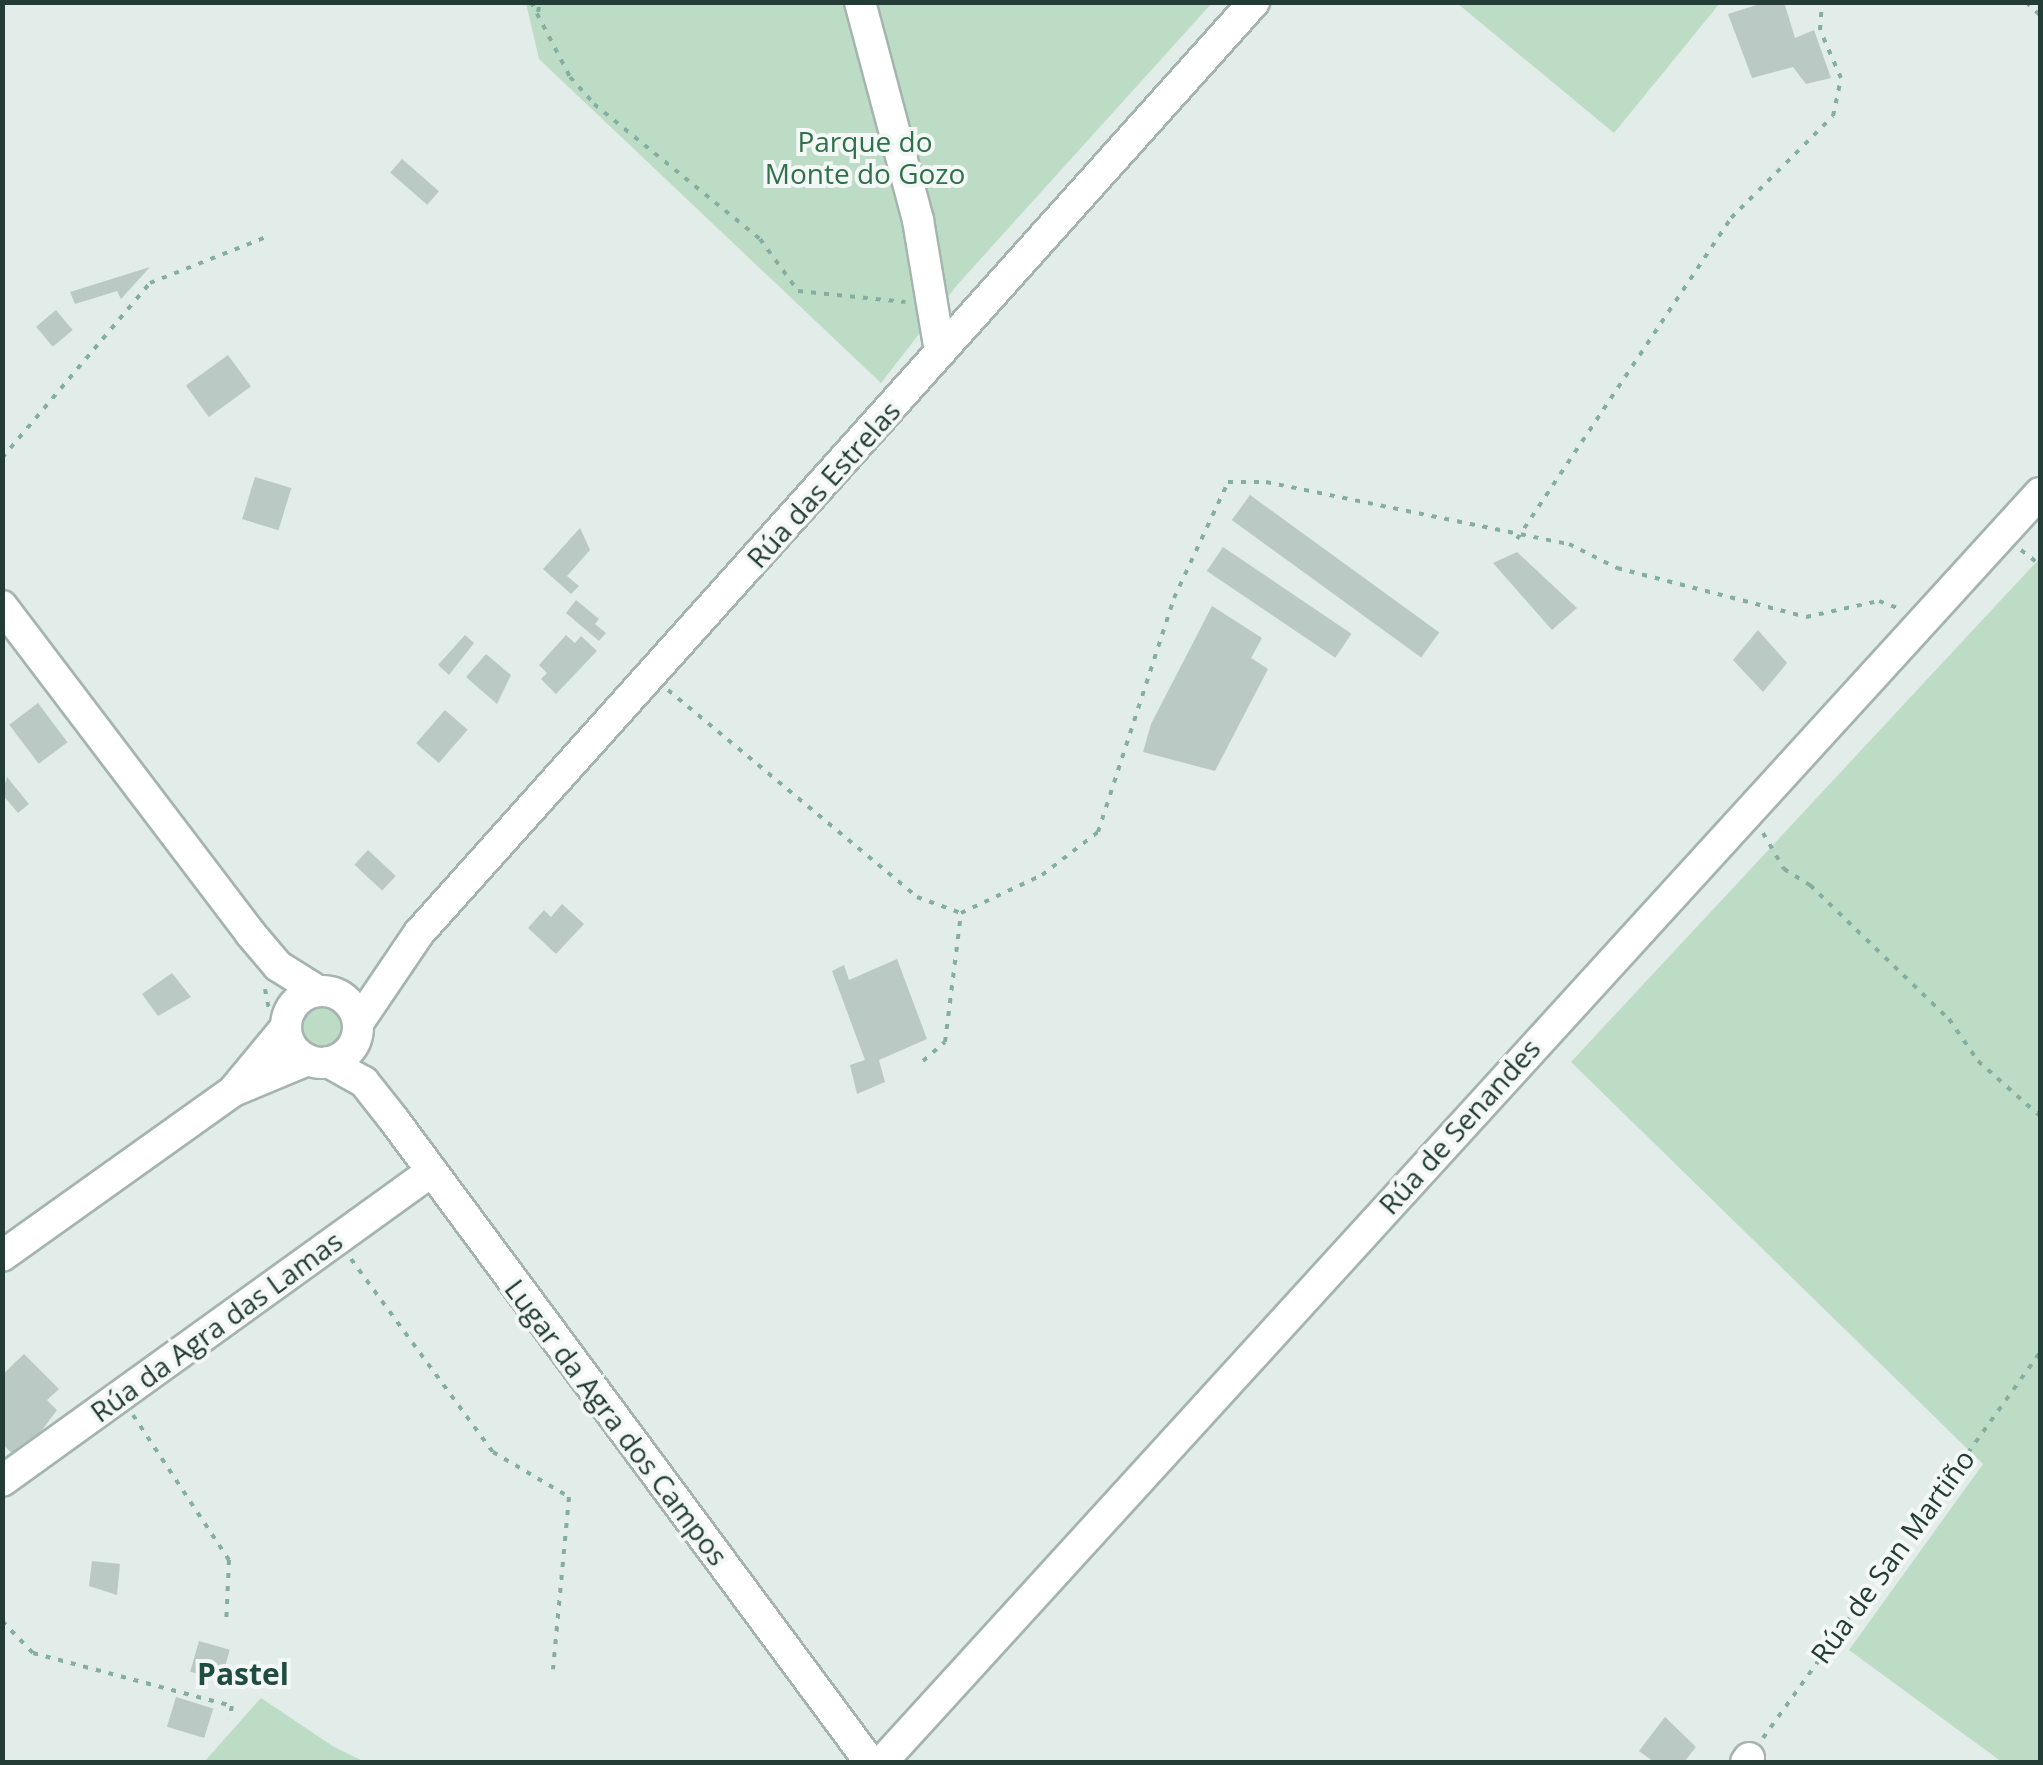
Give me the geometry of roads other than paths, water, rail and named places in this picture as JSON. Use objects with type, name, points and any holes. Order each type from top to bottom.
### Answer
[{"type":"street","points":[[860,2],[934,306],[940,352]]},
{"type":"street","name":"Rúa das Estrelas","points":[[356,1032],[392,964],[1254,2]]},
{"type":"street","name":"Rúa de Senandes","points":[[882,1762],[2040,493]]},
{"type":"street","points":[[2,606],[269,970],[279,1022],[293,1048],[318,1061]]},
{"type":"street","name":"Rúa das Estrelas","points":[[327,993],[392,964]]},
{"type":"street","points":[[2,1256],[233,1091],[318,1061],[356,1032],[327,993],[269,970]]},
{"type":"street","points":[[233,1091],[279,1022],[300,998],[327,993]]},
{"type":"street","name":"Lugar da Agra dos Campos","points":[[356,1032],[364,1082],[870,1762]]},
{"type":"street","name":"Lugar da Agra dos Campos","points":[[318,1061],[364,1082]]},
{"type":"street","name":"Rúa da Agra das Lamas","points":[[2,1482],[432,1172]]},
{"type":"district","name":"Pastel","points":[[243,1674]]},
{"type":"park label","name":"Parque do Monte do Gozo","points":[[865,157]]}]
